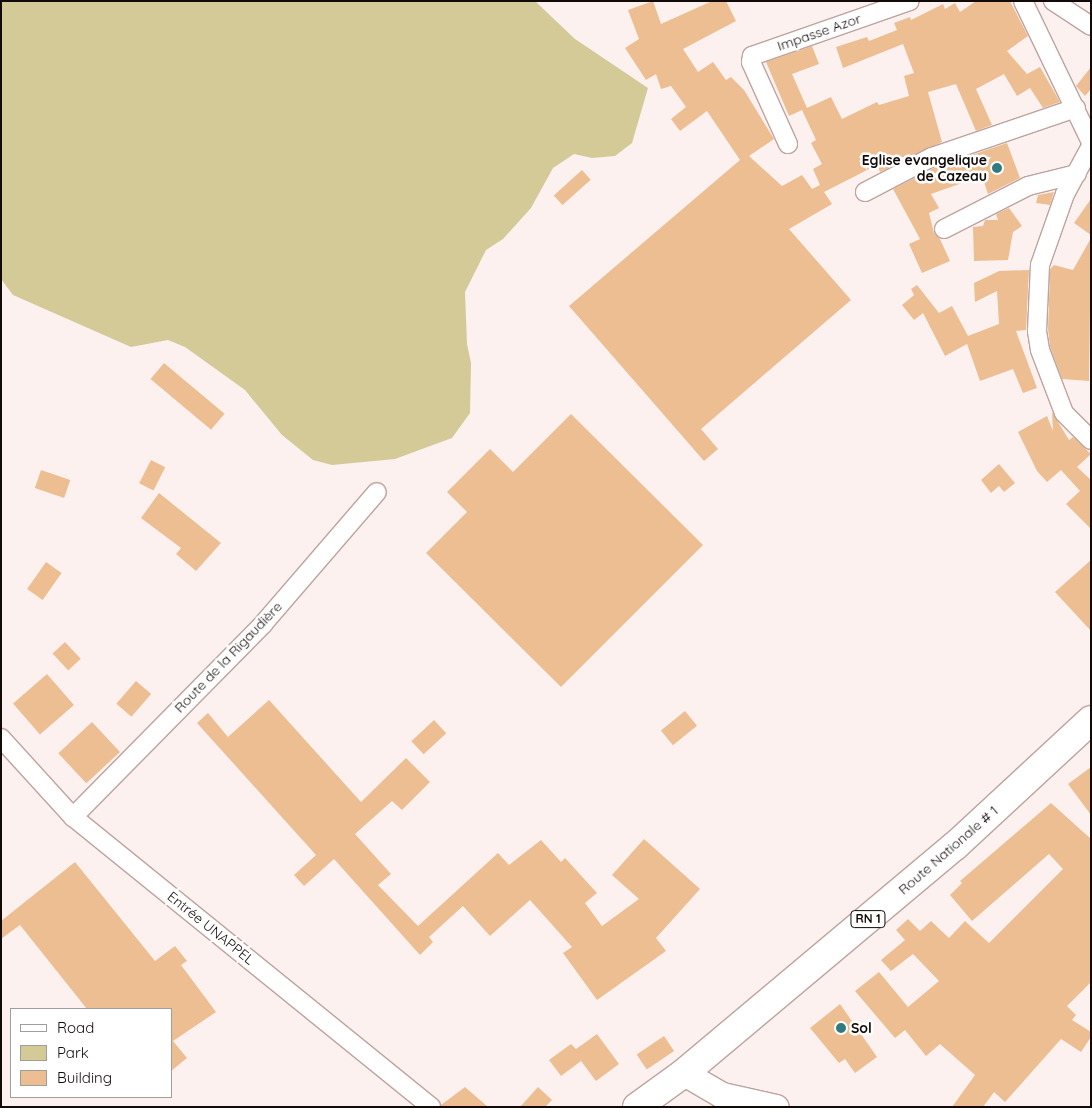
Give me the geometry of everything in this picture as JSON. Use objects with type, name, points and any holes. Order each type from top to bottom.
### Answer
[{"type":"main road","name":"Route Nationale # 1","points":[[637,1107],[684,1073],[954,846],[1091,720]]},
{"type":"main road","points":[[684,1073],[722,1095],[776,1107]]},
{"type":"street","name":"Impasse Azor","points":[[788,144],[751,62],[756,53],[910,1]]},
{"type":"street","points":[[1023,1],[1091,142]]},
{"type":"street","points":[[1053,1],[1091,26]]},
{"type":"street","points":[[865,192],[932,157],[1076,108]]},
{"type":"street","points":[[1091,146],[1065,194],[1040,265],[1037,331],[1040,350],[1064,413],[1091,440]]},
{"type":"street","points":[[944,229],[1028,186],[1077,174]]},
{"type":"street","name":"Route de la Rigaudière","points":[[73,817],[263,624],[377,492]]},
{"type":"street","name":"Entrée UNAPPEL","points":[[1,738],[73,817],[431,1107]]},
{"type":"green space","points":[[1,1],[535,1],[575,39],[648,88],[632,143],[615,156],[592,158],[574,154],[553,168],[531,208],[503,239],[486,250],[465,292],[467,344],[471,363],[470,413],[452,438],[395,459],[332,465],[313,460],[282,435],[245,390],[185,347],[168,340],[131,347],[13,295],[1,279]]},
{"type":"building","points":[[653,1],[661,24],[712,1],[726,1],[736,21],[683,49],[698,72],[713,62],[726,80],[731,77],[744,90],[774,139],[749,156],[782,186],[802,175],[812,189],[820,185],[813,169],[822,164],[811,143],[816,140],[802,110],[789,116],[766,62],[812,46],[819,64],[792,74],[807,108],[831,97],[842,119],[877,102],[879,105],[909,96],[904,76],[914,73],[903,44],[843,68],[836,47],[867,37],[869,41],[897,30],[894,23],[910,17],[911,20],[943,4],[945,9],[955,3],[960,12],[976,1],[1010,1],[1028,36],[1007,51],[1027,74],[1040,67],[1060,102],[1043,108],[1030,88],[1017,96],[1004,74],[976,89],[992,125],[976,131],[956,84],[928,92],[942,142],[880,172],[877,165],[824,192],[832,204],[789,229],[851,300],[701,429],[718,449],[704,461],[569,306],[740,160],[707,111],[680,131],[671,119],[686,107],[671,86],[661,89],[656,74],[646,80],[625,48],[639,39],[628,10]]},
{"type":"building","points":[[1091,67],[1091,89],[1085,96],[1076,86]]},
{"type":"building","points":[[1007,143],[1020,178],[988,194],[982,176],[931,194],[939,208],[929,213],[934,233],[940,239],[950,261],[922,273],[909,244],[920,239],[893,189],[936,167]]},
{"type":"building","points":[[582,170],[591,180],[562,205],[554,195]]},
{"type":"building","points":[[1054,192],[1050,205],[1036,203],[1038,195]]},
{"type":"building","points":[[1091,199],[1091,235],[1074,223]]},
{"type":"building","points":[[1009,208],[1022,226],[1013,232],[1008,260],[974,261],[973,227],[983,226],[985,220],[998,220],[996,214]]},
{"type":"building","points":[[1091,238],[1089,381],[1062,379],[1050,347],[1048,329],[1050,269],[1054,265],[1073,270]]},
{"type":"building","points":[[1029,270],[1026,330],[1016,331],[1037,388],[1023,393],[1013,369],[980,381],[967,344],[945,356],[923,313],[914,320],[902,305],[914,295],[911,289],[917,285],[939,313],[952,306],[968,336],[999,324],[997,291],[975,302],[974,283],[999,271]]},
{"type":"building","points":[[164,363],[225,414],[211,430],[151,379]]},
{"type":"building","points":[[1052,412],[1069,440],[1073,437],[1091,454],[1077,467],[1091,480],[1091,529],[1066,504],[1080,491],[1061,470],[1047,482],[1037,471],[1018,432],[1047,416],[1053,431]]},
{"type":"building","points":[[571,414],[703,545],[561,687],[426,553],[467,512],[447,492],[490,449],[513,472]]},
{"type":"building","points":[[151,460],[165,467],[153,490],[139,483]]},
{"type":"building","points":[[999,464],[1015,483],[1004,492],[999,486],[991,493],[981,480]]},
{"type":"building","points":[[41,470],[70,480],[64,498],[35,488]]},
{"type":"building","points":[[159,493],[221,543],[196,571],[176,554],[181,548],[141,518]]},
{"type":"building","points":[[1091,560],[1091,631],[1055,592]]},
{"type":"building","points":[[46,562],[62,573],[43,600],[27,589]]},
{"type":"building","points":[[65,642],[81,659],[68,670],[53,654]]},
{"type":"building","points":[[47,674],[74,705],[40,734],[13,704]]},
{"type":"building","points":[[136,681],[151,694],[131,717],[116,704]]},
{"type":"building","points":[[269,700],[361,802],[406,758],[430,782],[402,810],[392,801],[355,834],[391,874],[378,885],[418,926],[498,853],[509,865],[541,840],[561,862],[565,858],[597,893],[585,903],[602,926],[639,899],[612,875],[644,839],[700,889],[656,938],[666,951],[597,1000],[563,953],[572,947],[530,900],[490,936],[463,906],[429,937],[433,942],[420,955],[334,859],[304,886],[294,875],[316,855],[197,723],[208,713],[228,737]]},
{"type":"building","points":[[685,711],[697,726],[673,745],[661,731]]},
{"type":"building","points":[[434,720],[446,733],[424,754],[411,741]]},
{"type":"building","points":[[92,722],[120,752],[86,783],[58,753]]},
{"type":"building","points":[[1091,767],[1091,815],[1068,784]]},
{"type":"building","points":[[1051,803],[1091,839],[1091,982],[1067,1006],[1076,1015],[1072,1020],[1091,1032],[1091,1037],[1081,1052],[1061,1039],[1005,1102],[994,1092],[983,1107],[952,1107],[975,1075],[940,1044],[926,1056],[905,1030],[895,1038],[855,991],[879,972],[908,1007],[939,981],[913,954],[891,971],[881,960],[905,940],[896,930],[908,919],[920,931],[931,921],[949,938],[965,921],[989,943],[1063,869],[1049,854],[972,921],[950,895],[962,883],[960,881]]},
{"type":"building","points":[[75,862],[155,961],[175,946],[187,961],[181,965],[216,1012],[173,1041],[187,1058],[172,1070],[172,1008],[86,1008],[20,925],[1,939],[1,921]]},
{"type":"building","points":[[840,1004],[877,1057],[855,1073],[845,1059],[839,1063],[810,1028]]},
{"type":"building","points":[[597,1034],[619,1064],[596,1081],[581,1061],[561,1076],[549,1060],[571,1044],[576,1049]]},
{"type":"building","points":[[664,1036],[674,1051],[647,1069],[637,1054]]},
{"type":"building","points":[[465,1087],[488,1107],[441,1107],[441,1105]]},
{"type":"building","points":[[538,1087],[552,1100],[545,1107],[520,1107]]},
{"type":"place","name":"Eglise evangelique de Cazeau","points":[[997,168]]},
{"type":"place","name":"Sol","points":[[841,1028]]}]
